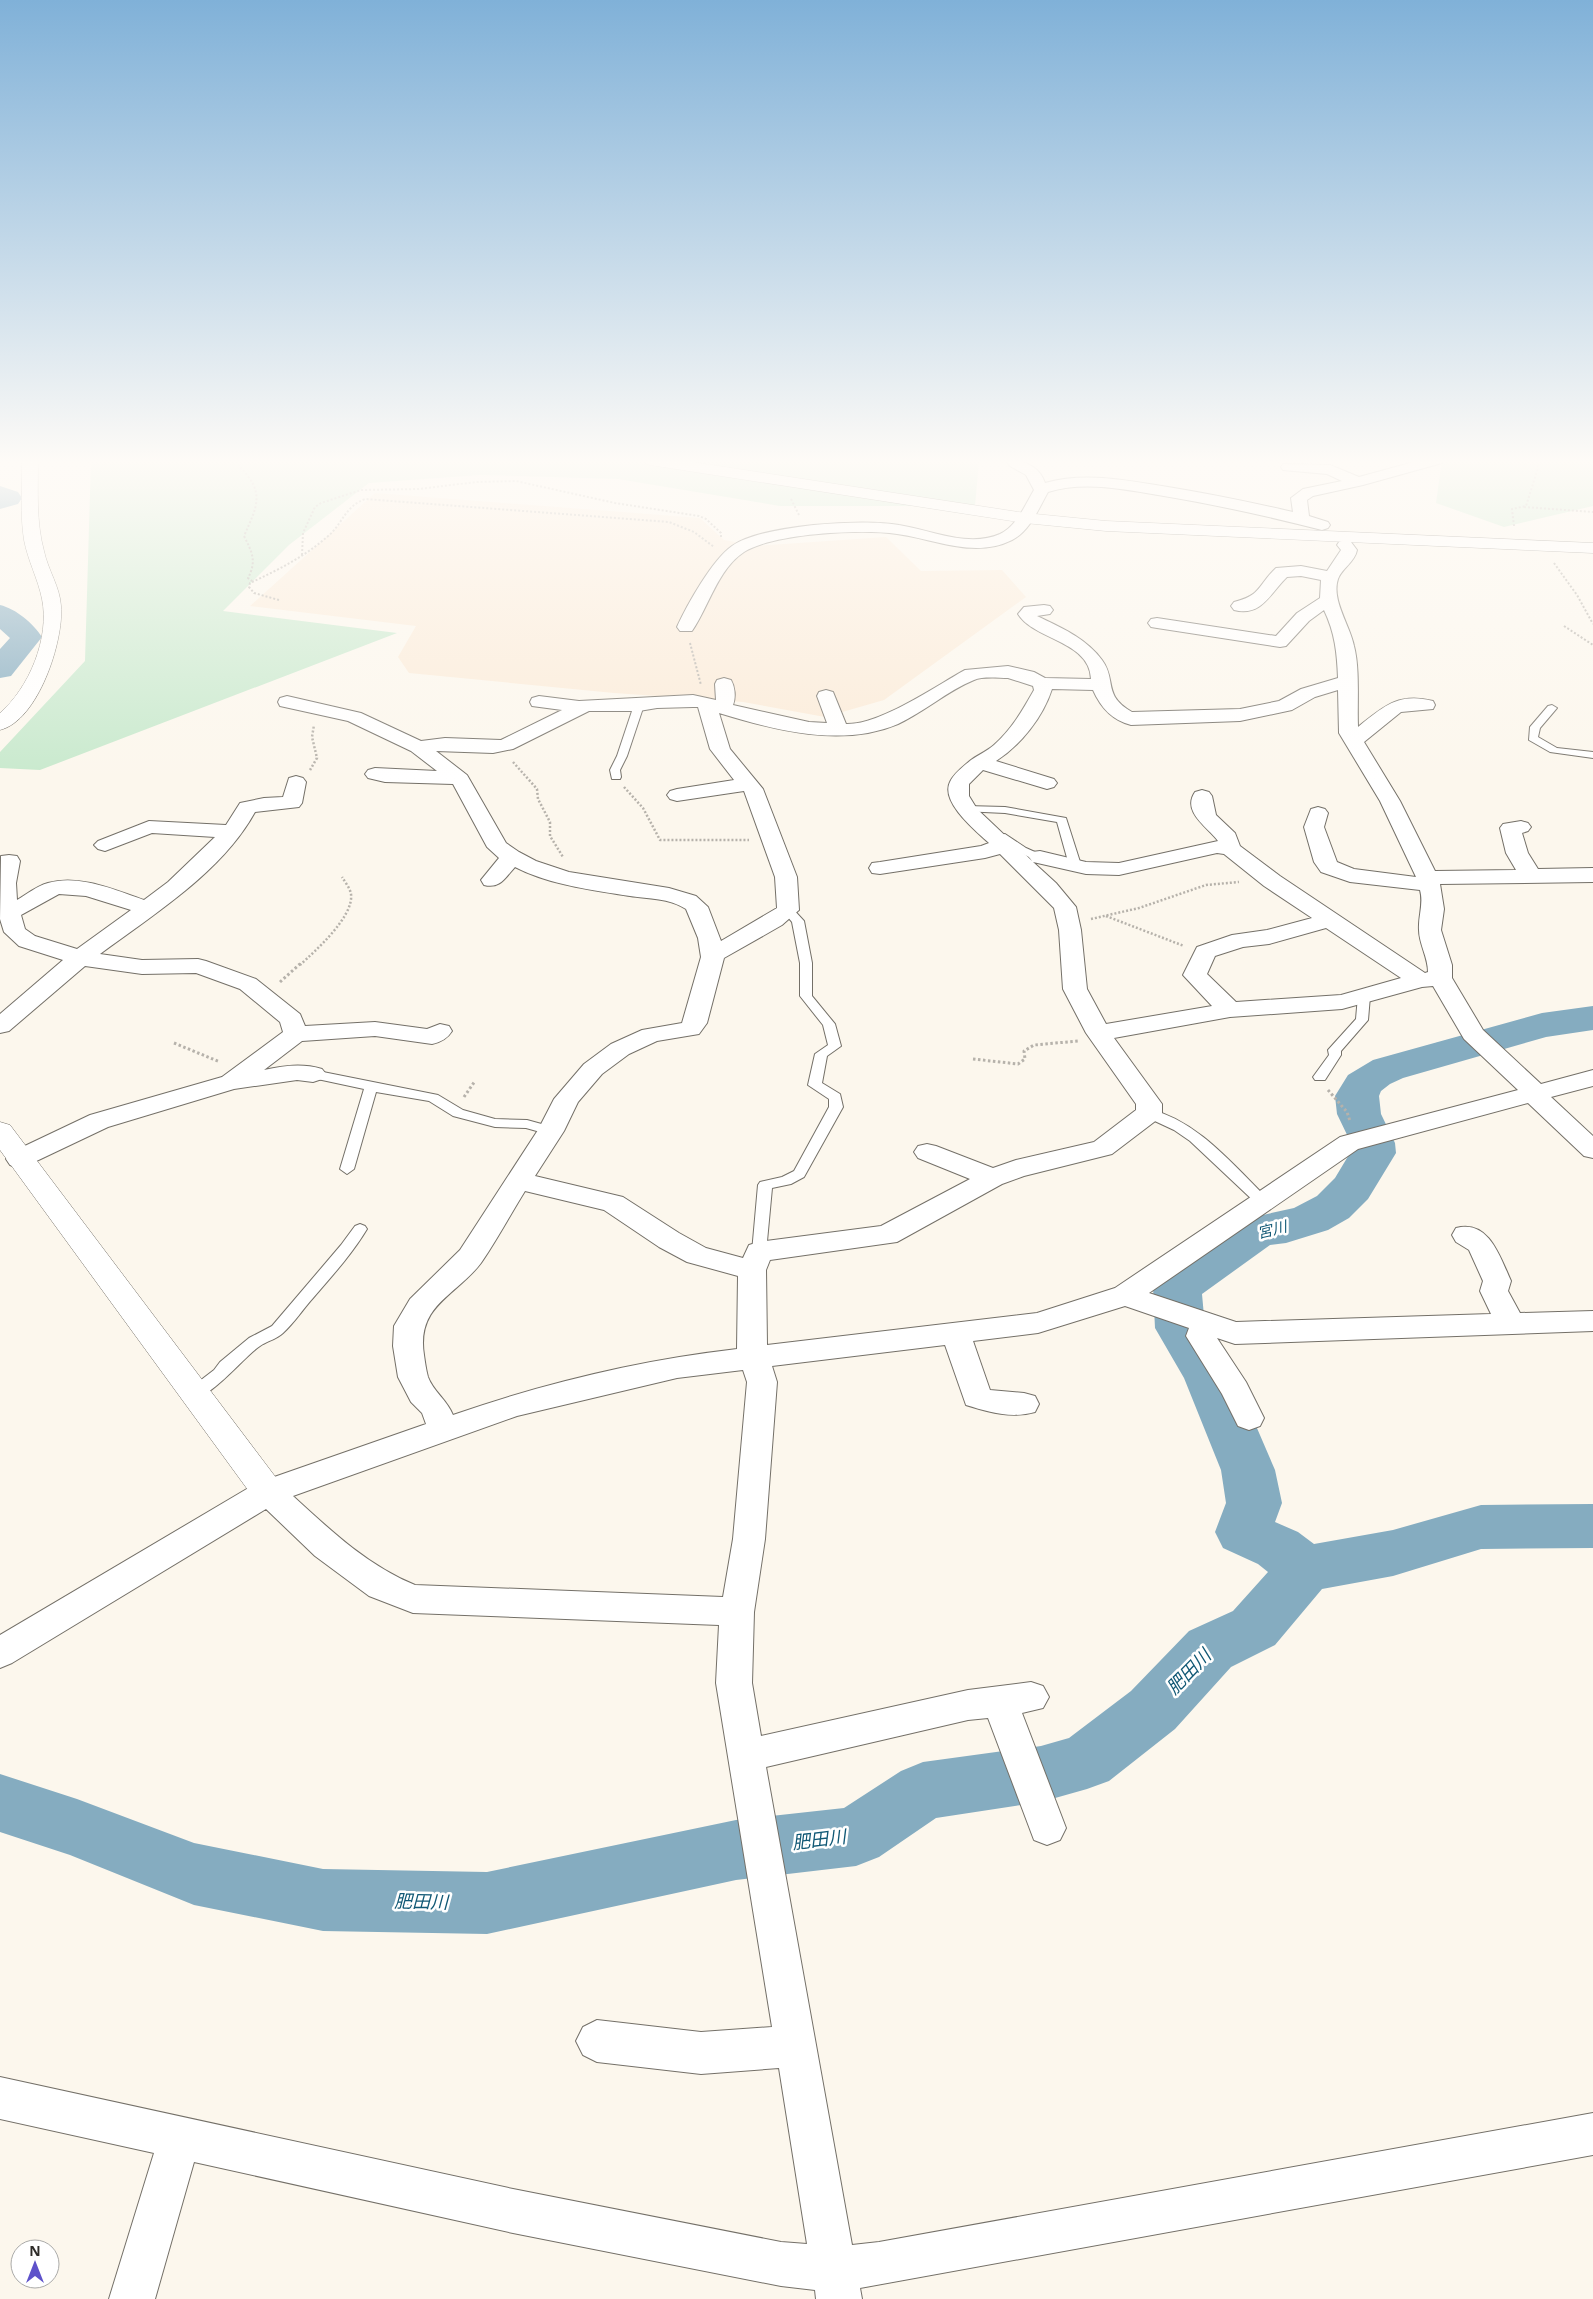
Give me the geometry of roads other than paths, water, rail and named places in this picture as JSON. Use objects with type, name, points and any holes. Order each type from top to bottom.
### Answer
[{"type":"main road","points":[[0,724],[11,715],[29,694],[43,661],[50,627],[52,604],[40,567]]},
{"type":"main road","points":[[0,1131],[268,1492]]},
{"type":"street","points":[[686,628],[691,613],[722,567]]},
{"type":"street","points":[[1100,1036],[1230,1010],[1334,1002],[1364,996],[1430,979],[1440,966],[1430,930],[1433,909],[1428,881],[1390,801],[1348,728],[1346,648],[1340,625],[1328,600],[1331,577],[1339,567]]},
{"type":"street","points":[[1240,606],[1249,606],[1258,601],[1282,572],[1301,571],[1331,577]]},
{"type":"street","points":[[1157,623],[1280,642],[1303,617],[1328,600]]},
{"type":"street","points":[[1044,610],[1030,611],[1027,614],[1030,619],[1072,642],[1092,658],[1099,671],[1100,685],[1108,703],[1115,711],[1132,719],[1240,715],[1285,706],[1308,693],[1348,681]]},
{"type":"street","points":[[418,748],[445,744],[500,746],[527,736],[581,708],[601,704],[639,705],[657,702],[714,705],[775,722],[809,728],[839,730],[868,727],[890,720],[971,674],[1008,672],[1027,676],[1042,683],[1100,685]]},
{"type":"street","points":[[518,1181],[613,1203],[650,1228],[697,1255],[756,1261],[887,1235],[993,1178],[1016,1169],[1103,1148],[1149,1113],[1149,1104],[1100,1036],[1075,989],[1065,907],[1048,888],[966,809],[959,796],[959,784],[962,779],[980,763],[999,751],[1022,728],[1043,690],[1042,683]]},
{"type":"street","points":[[714,705],[726,699],[724,684]]},
{"type":"street","points":[[826,696],[839,730]]},
{"type":"street","points":[[287,702],[354,717],[418,748],[458,778],[498,847],[512,857],[578,881],[669,895],[686,900],[696,906],[706,927],[713,955],[695,1024],[690,1029],[651,1035],[620,1048],[583,1080],[568,1099],[551,1130],[470,1256],[420,1306],[409,1326],[408,1346],[413,1377],[422,1394],[435,1408],[444,1431]]},
{"type":"street","points":[[539,702],[571,705],[581,708]]},
{"type":"street","points":[[713,955],[788,910],[786,877],[753,789],[730,764],[720,749],[714,705]]},
{"type":"street","points":[[1354,740],[1395,708],[1406,705],[1426,705]]},
{"type":"street","points":[[980,763],[1047,783]]},
{"type":"street","points":[[376,774],[385,776],[458,778]]},
{"type":"street","points":[[0,1026],[80,958],[176,887],[233,832],[247,807],[292,803],[296,782]]},
{"type":"street","points":[[677,795],[748,784]]},
{"type":"street","points":[[1202,796],[1202,811],[1205,817],[1228,837],[1230,848]]},
{"type":"street","points":[[1318,813],[1314,827],[1325,862],[1329,867],[1350,875],[1428,881],[1593,875]]},
{"type":"street","points":[[105,845],[150,827],[233,832]]},
{"type":"street","points":[[1521,827],[1510,828],[1518,853],[1531,876]]},
{"type":"street","points":[[1127,868],[1127,861],[1143,850],[1151,840]]},
{"type":"street","points":[[880,868],[985,852],[999,842]]},
{"type":"street","points":[[1040,857],[1102,870],[1127,868],[1217,847],[1230,848],[1272,881],[1328,920],[1430,979],[1473,1034],[1593,1150]]},
{"type":"street","points":[[492,880],[512,857]]},
{"type":"street","points":[[9,861],[5,883],[6,900],[15,932],[27,941],[80,958],[142,967],[198,966],[248,984],[290,1019],[296,1034]]},
{"type":"street","points":[[10,912],[23,908],[54,888],[71,886],[148,908]]},
{"type":"street","points":[[1230,1010],[1195,975],[1205,952],[1240,940],[1269,937],[1328,920]]},
{"type":"street","points":[[239,1076],[296,1034],[375,1029],[432,1037],[440,1031]]},
{"type":"street","points":[[19,1159],[99,1121],[239,1076],[297,1072],[313,1074]]},
{"type":"street","points":[[0,1653],[268,1492],[513,1406],[677,1367],[756,1359],[1038,1323],[1125,1295],[1349,1142],[1593,1078]]},
{"type":"street","points":[[927,1152],[993,1178]]},
{"type":"street","points":[[1466,1235],[1480,1244],[1497,1281],[1494,1291],[1511,1324]]},
{"type":"street","points":[[756,1261],[752,1348],[762,1382],[749,1539],[737,1612],[734,1683],[836,2284]]},
{"type":"street","points":[[1125,1295],[1235,1333],[1593,1321]]},
{"type":"street","points":[[1202,1322],[1201,1336],[1235,1390],[1249,1418]]},
{"type":"street","points":[[956,1333],[977,1397],[996,1403],[1024,1404]]},
{"type":"street","points":[[268,1492],[327,1547],[381,1586],[413,1599],[737,1612]]},
{"type":"street","points":[[748,1763],[968,1704],[1012,1706],[1047,1828]]},
{"type":"street","points":[[597,2041],[701,2053],[795,2046]]},
{"type":"street","points":[[0,2098],[513,2211],[781,2264],[836,2284],[879,2264],[1593,2134]]},
{"type":"street","points":[[132,2299],[180,2137]]},
{"type":"lane","points":[[616,777],[615,770],[622,756],[639,705]]},
{"type":"lane","points":[[1552,708],[1535,727],[1533,738],[1540,745],[1556,751],[1593,755]]},
{"type":"lane","points":[[966,809],[1005,810],[1062,820],[1075,865]]},
{"type":"lane","points":[[999,842],[1005,837],[1022,850],[1040,857]]},
{"type":"lane","points":[[756,1261],[764,1185],[786,1181],[799,1174],[836,1107],[834,1097],[815,1085],[821,1054],[834,1046],[829,1024],[806,996],[806,963],[798,920],[788,910]]},
{"type":"lane","points":[[1320,1076],[1335,1055],[1334,1050],[1362,1020],[1364,996]]},
{"type":"lane","points":[[313,1074],[433,1098],[458,1113],[495,1123],[527,1124],[551,1130]]},
{"type":"lane","points":[[347,1169],[371,1087]]},
{"type":"lane","points":[[1149,1113],[1170,1121],[1208,1150],[1263,1202]]},
{"type":"lane","points":[[194,1394],[220,1374],[226,1366],[254,1342],[277,1330],[346,1249],[360,1229]]},
{"type":"waterway","name":"肥田川","points":[[0,614],[27,637],[0,669]]},
{"type":"waterway","name":"宮川","points":[[1305,1569],[1278,1548],[1243,1532],[1254,1503],[1248,1470],[1209,1377],[1180,1328],[1177,1287],[1257,1231],[1286,1227],[1311,1219],[1333,1207],[1352,1188],[1373,1153],[1373,1143],[1359,1114],[1357,1096],[1363,1084],[1375,1075],[1388,1069],[1542,1025],[1593,1018]]},
{"type":"waterway","name":"肥田川","points":[[1305,1569],[1393,1553],[1481,1527],[1593,1526]]},
{"type":"waterway","name":"肥田川","points":[[0,1803],[77,1828],[194,1874],[323,1900],[487,1903],[736,1850],[856,1836],[923,1791],[1041,1774],[1087,1761],[1153,1710],[1210,1649],[1254,1628],[1305,1569]]}]
